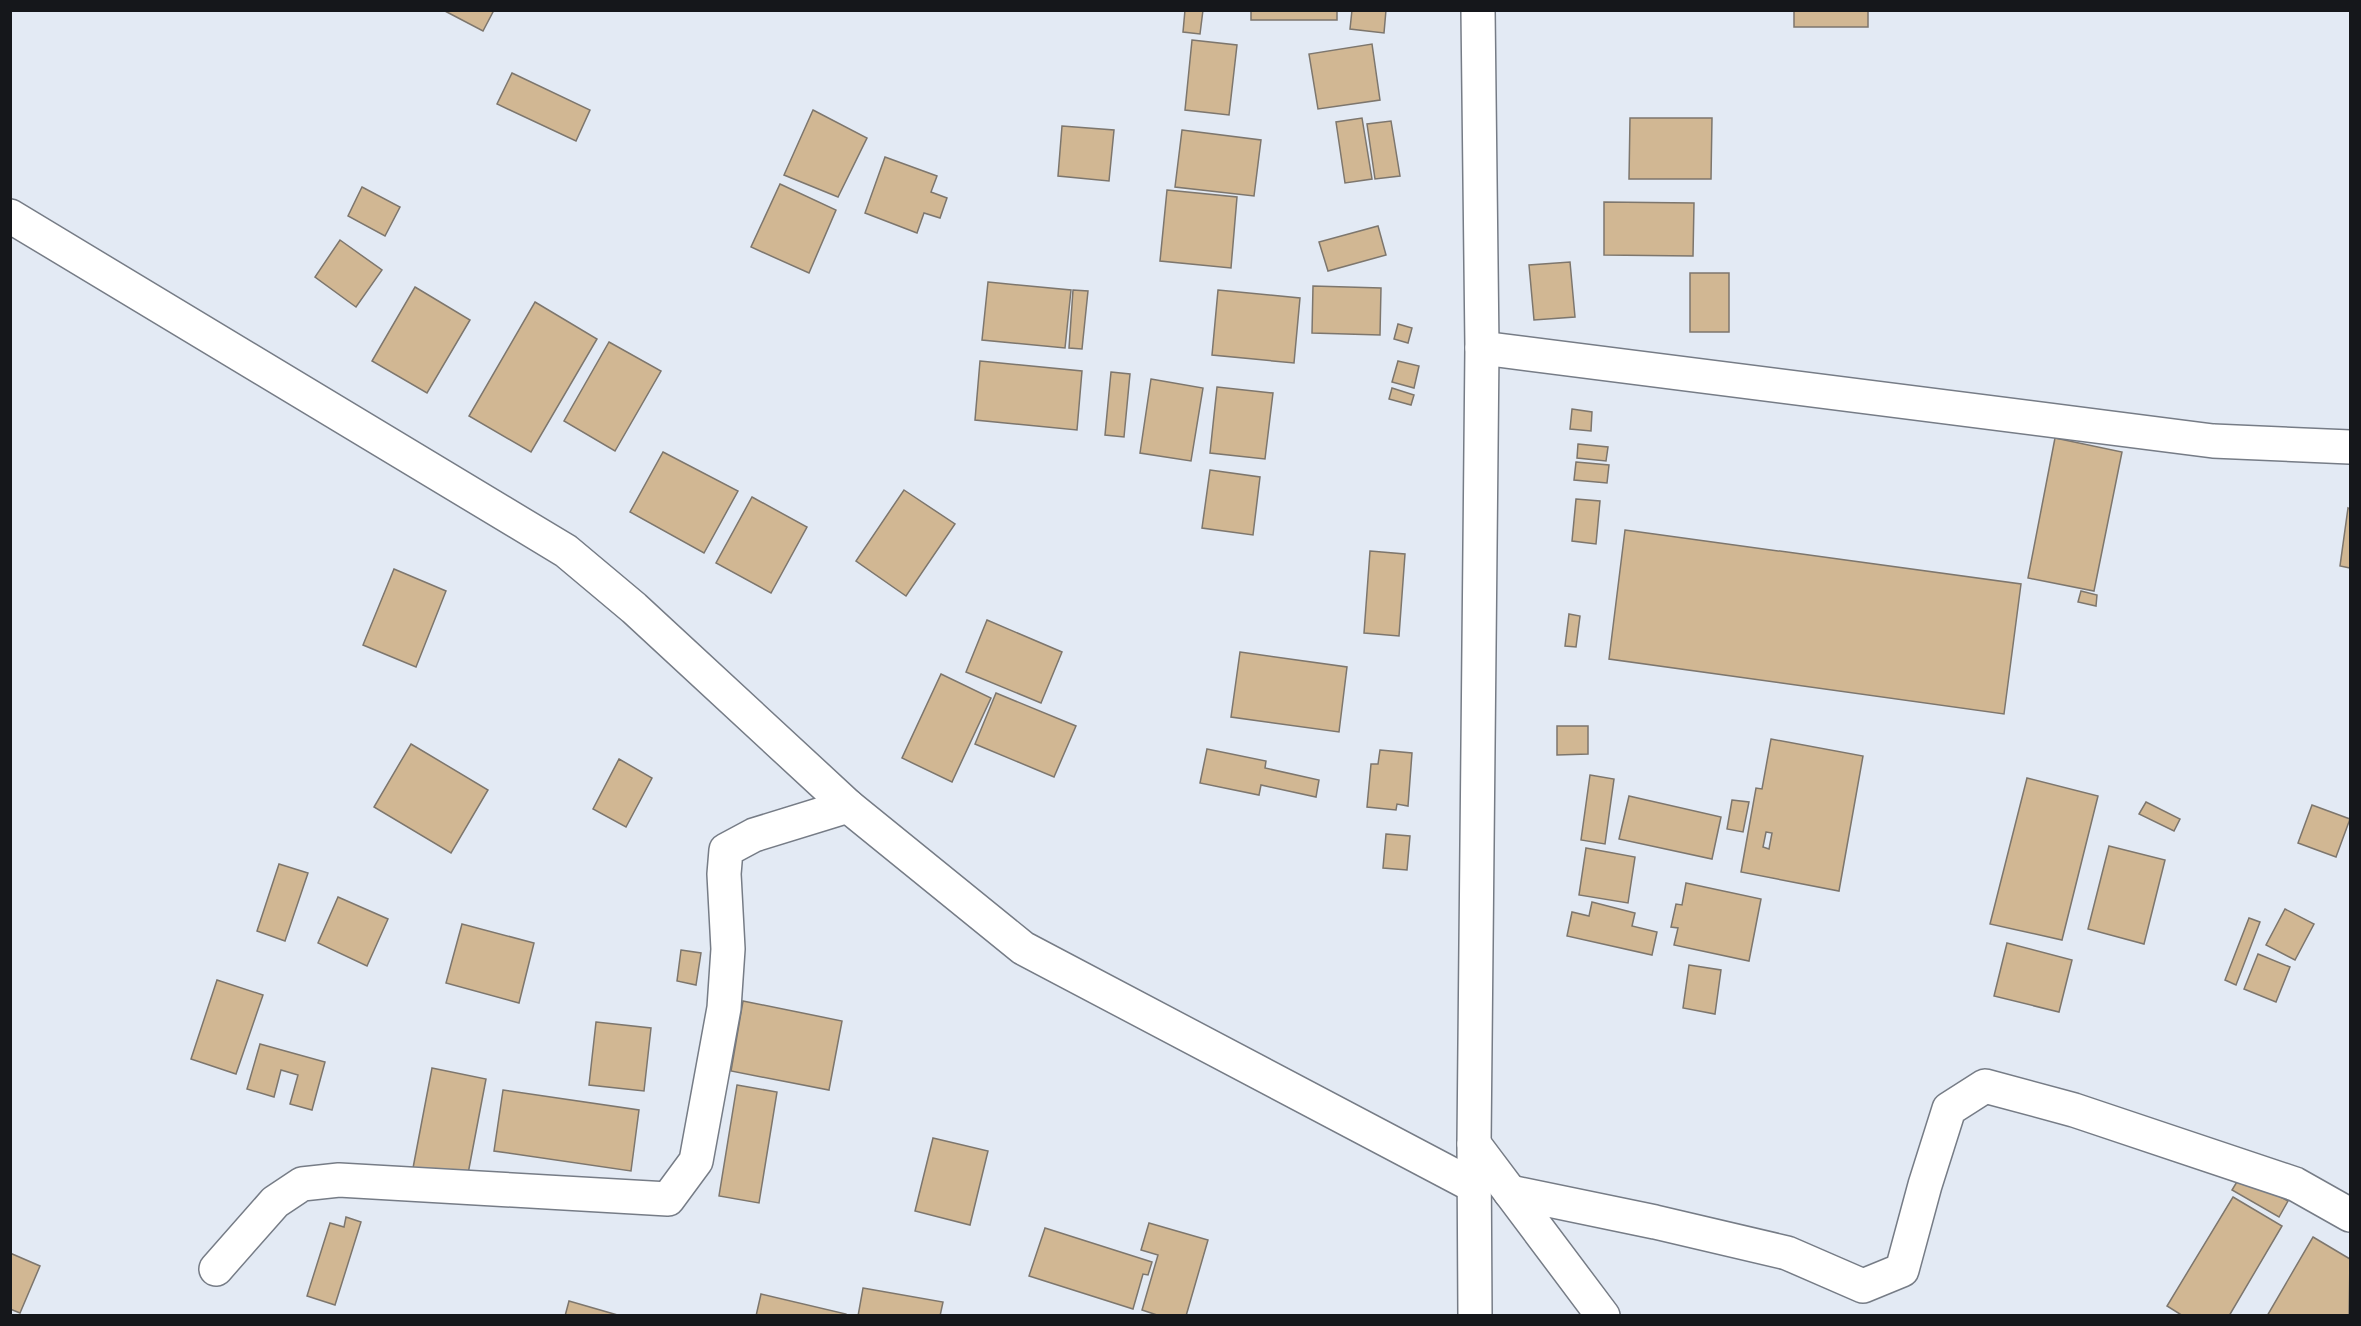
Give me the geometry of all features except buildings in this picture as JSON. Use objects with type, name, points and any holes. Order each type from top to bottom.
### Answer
[{"type":"street","points":[[1475,1316],[1474,1144],[1482,348],[1478,10]]},
{"type":"street","points":[[10,216],[566,551],[634,608],[848,806],[1023,948],[1474,1186]]},
{"type":"street","points":[[1482,348],[2213,441],[2350,447]]},
{"type":"street","points":[[216,1269],[275,1202],[302,1184],[339,1180],[668,1199],[696,1161],[724,1008],[728,950],[724,874],[726,850],[754,835],[848,806]]},
{"type":"street","points":[[1510,1192],[1655,1222],[1787,1253],[1863,1286],[1902,1270],[1949,1109],[1985,1086],[2074,1110],[2295,1184],[2350,1215]]},
{"type":"street","points":[[1474,1144],[1603,1316]]}]
